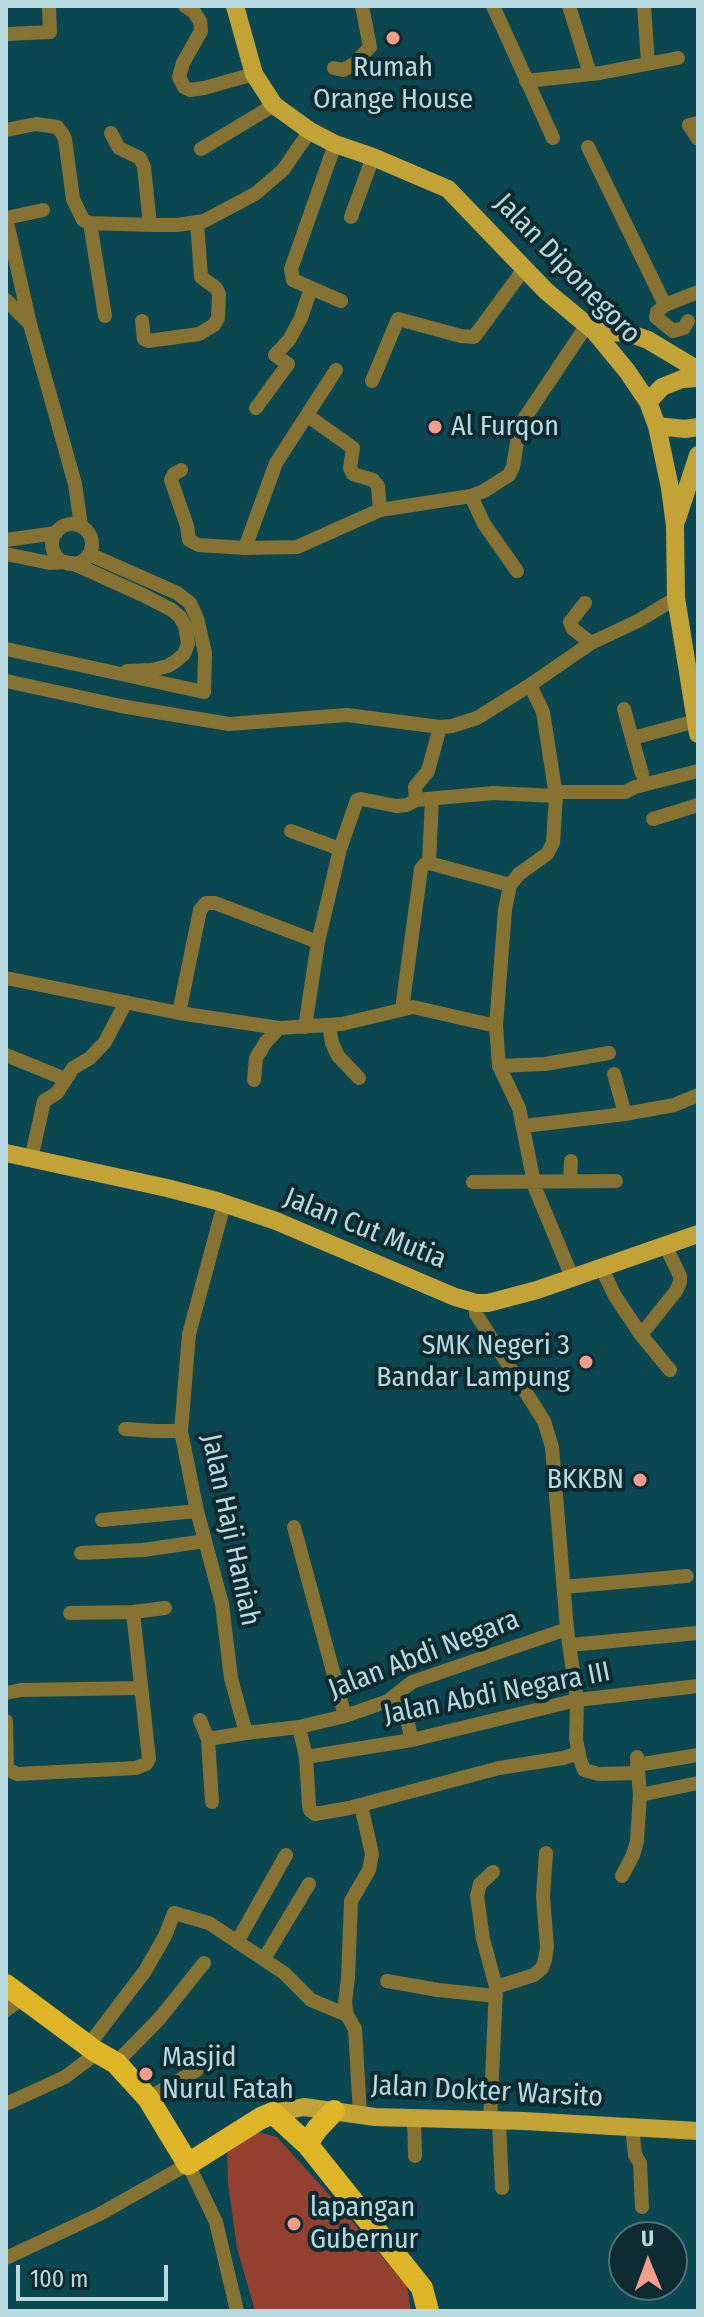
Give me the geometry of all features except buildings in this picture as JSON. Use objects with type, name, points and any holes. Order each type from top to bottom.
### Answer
[{"type":"highway","points":[[12,1997],[116,2063],[148,2098],[188,2164],[273,2113],[307,2144],[422,2288],[428,2311]]},
{"type":"highway","points":[[307,2144],[334,2111]]},
{"type":"main road","name":"Jalan Diponegoro","points":[[235,6],[254,74],[274,105],[310,131],[335,144],[448,189],[546,291],[590,328],[627,371],[648,402],[657,426],[670,488],[675,526],[676,598],[697,728]]},
{"type":"main road","points":[[590,328],[628,333],[648,340],[698,370]]},
{"type":"main road","points":[[648,402],[662,387],[682,379],[698,378]]},
{"type":"main road","points":[[657,426],[698,427]]},
{"type":"main road","points":[[675,526],[698,455]]},
{"type":"main road","name":"Jalan Cut Mutia","points":[[6,1153],[158,1186],[224,1204],[276,1221],[455,1297],[476,1303],[488,1303],[537,1290],[698,1234]]},
{"type":"main road","name":"Jalan Dokter Warsito","points":[[273,2113],[304,2107],[375,2117],[698,2131]]},
{"type":"street","points":[[6,34],[50,32],[49,6]]},
{"type":"street","points":[[185,6],[200,21],[201,31],[183,63],[179,77],[184,87],[190,90],[204,88],[254,74]]},
{"type":"street","points":[[334,68],[343,70],[354,64],[370,47],[362,6]]},
{"type":"street","points":[[493,6],[553,138]]},
{"type":"street","points":[[569,6],[590,74]]},
{"type":"street","points":[[644,6],[648,63]]},
{"type":"street","points":[[526,81],[590,74],[678,58]]},
{"type":"street","points":[[201,149],[274,105]]},
{"type":"street","points":[[6,130],[36,124],[57,127],[65,139],[73,199],[83,220],[90,223],[150,225],[197,222],[255,194],[283,170],[310,131]]},
{"type":"street","points":[[693,124],[698,139]]},
{"type":"street","points":[[111,133],[119,148],[140,158],[144,167],[150,225]]},
{"type":"street","points":[[335,144],[291,269],[293,280],[341,301]]},
{"type":"street","points":[[588,147],[665,305]]},
{"type":"street","points":[[351,217],[373,157]]},
{"type":"street","points":[[43,210],[6,218],[30,324],[75,484],[81,526]]},
{"type":"street","points":[[142,321],[144,339],[148,341],[199,334],[214,325],[218,318],[219,294],[201,277],[197,222]]},
{"type":"street","points":[[90,223],[105,316]]},
{"type":"street","points":[[372,381],[398,319],[474,337],[524,269]]},
{"type":"street","points":[[256,408],[288,364],[275,355],[289,340],[301,318],[311,288]]},
{"type":"street","points":[[688,321],[684,328],[673,331],[659,322],[657,312],[665,305],[698,292]]},
{"type":"street","points":[[24,294],[6,300],[30,324]]},
{"type":"street","points":[[181,470],[171,480],[189,540],[198,545],[297,547],[380,510],[471,496],[509,475],[522,422],[590,328]]},
{"type":"street","points":[[245,548],[273,470],[336,370]]},
{"type":"street","points":[[308,416],[351,446],[350,468],[353,474],[373,480],[378,486],[380,510]]},
{"type":"street","points":[[471,496],[484,524],[517,571]]},
{"type":"street","points":[[6,540],[56,533],[68,524],[81,526],[92,539],[89,554],[81,561],[50,563],[6,554]]},
{"type":"street","points":[[56,533],[52,543],[58,558],[172,610],[180,617],[188,639],[184,654],[168,666],[152,670],[103,671]]},
{"type":"street","points":[[89,554],[177,593],[190,603],[205,653],[204,692],[198,719]]},
{"type":"street","points":[[6,681],[121,706],[229,724],[347,715],[440,727],[459,725],[477,718],[591,643],[638,621],[676,598]]},
{"type":"street","points":[[585,603],[570,622],[573,629],[591,643]]},
{"type":"street","points":[[6,649],[204,692]]},
{"type":"street","points":[[530,685],[543,712],[556,794],[553,843],[547,854],[519,874],[510,885],[505,910],[496,1026],[499,1066],[519,1108],[535,1188],[572,1277]]},
{"type":"street","points":[[624,709],[642,774]]},
{"type":"street","points":[[416,800],[415,787],[428,771],[440,727]]},
{"type":"street","points":[[633,738],[697,728]]},
{"type":"street","points":[[305,1027],[318,942],[340,849],[358,799],[396,806],[416,800],[493,793],[625,792],[698,771]]},
{"type":"street","points":[[429,863],[432,799]]},
{"type":"street","points":[[653,819],[698,805]]},
{"type":"street","points":[[291,831],[340,849]]},
{"type":"street","points":[[402,1009],[421,869],[425,864],[510,885]]},
{"type":"street","points":[[179,1013],[200,910],[206,903],[215,903],[318,942]]},
{"type":"street","points":[[6,978],[179,1013],[279,1028],[342,1024],[413,1007],[496,1026]]},
{"type":"street","points":[[31,1159],[44,1101],[57,1093],[73,1068],[90,1058],[105,1042],[126,1002]]},
{"type":"street","points":[[329,1025],[338,1056],[359,1078]]},
{"type":"street","points":[[254,1080],[256,1058],[279,1028]]},
{"type":"street","points":[[499,1066],[545,1064],[609,1053]]},
{"type":"street","points":[[6,1055],[65,1079]]},
{"type":"street","points":[[614,1074],[625,1114]]},
{"type":"street","points":[[524,1126],[625,1114],[674,1105],[698,1095]]},
{"type":"street","points":[[570,1180],[571,1161]]},
{"type":"street","points":[[473,1182],[616,1181]]},
{"type":"street","name":"Jalan Haji Haniah","points":[[224,1204],[189,1334],[181,1431],[197,1511],[222,1604],[231,1678],[245,1729]]},
{"type":"street","points":[[641,1335],[680,1282],[665,1245]]},
{"type":"street","points":[[601,1267],[615,1296],[641,1335],[670,1370]]},
{"type":"street","points":[[476,1303],[476,1314],[544,1421],[552,1447],[567,1629],[577,1700],[576,1739],[584,1770],[589,1773],[698,1755]]},
{"type":"street","points":[[125,1429],[181,1431]]},
{"type":"street","points":[[102,1520],[197,1511]]},
{"type":"street","points":[[294,1527],[345,1716]]},
{"type":"street","points":[[81,1553],[143,1550],[205,1541]]},
{"type":"street","points":[[564,1587],[687,1576]]},
{"type":"street","points":[[70,1613],[165,1608]]},
{"type":"street","points":[[6,1721],[7,1769],[17,1774],[136,1768],[146,1764],[149,1759],[133,1612]]},
{"type":"street","name":"Jalan Abdi Negara","points":[[208,1739],[245,1729],[299,1727],[345,1716],[388,1701],[412,1682],[567,1629]]},
{"type":"street","points":[[570,1645],[698,1633]]},
{"type":"street","name":"Jalan Abdi Negara III","points":[[306,1757],[412,1740],[577,1700],[698,1686]]},
{"type":"street","points":[[6,1693],[21,1690],[141,1688]]},
{"type":"street","points":[[400,1692],[412,1740]]},
{"type":"street","points":[[200,1720],[208,1739],[212,1802]]},
{"type":"street","points":[[299,1727],[306,1757],[309,1806],[315,1814],[361,1805],[499,1768],[579,1753]]},
{"type":"street","points":[[622,1876],[637,1841],[640,1795],[637,1765]]},
{"type":"street","points":[[640,1795],[698,1783]]},
{"type":"street","points":[[360,2114],[355,2029],[347,2015],[345,2002],[351,1901],[369,1870],[372,1854],[361,1805]]},
{"type":"street","points":[[387,1981],[496,1991],[534,1975],[542,1968],[547,1947],[543,1913],[546,1853]]},
{"type":"street","points":[[237,1942],[286,1855]]},
{"type":"street","points":[[493,1872],[480,1884],[477,1896],[483,1939],[496,1991],[494,2122],[502,2188]]},
{"type":"street","points":[[264,1959],[309,1884]]},
{"type":"street","points":[[6,2104],[65,2077],[89,2059],[91,2048],[145,1971],[174,1913],[209,1923],[284,1973],[311,2000],[347,2015]]},
{"type":"street","points":[[116,2063],[160,2018],[204,1963]]},
{"type":"street","points":[[148,2098],[197,2070]]},
{"type":"street","points":[[414,2119],[415,2156]]},
{"type":"street","points":[[632,2128],[635,2155],[640,2163],[642,2207]]},
{"type":"street","points":[[6,2258],[100,2214],[188,2164],[216,2222],[233,2310]]},
{"type":"shaded area","name":"lapangan Gubernur","points":[[253,2131],[277,2137],[334,2200],[407,2286],[411,2311],[255,2311],[237,2248],[228,2183],[227,2146]]},
{"type":"place","name":"Rumah Orange House","points":[[393,38]]},
{"type":"place","name":"Al Furqon","points":[[435,427]]},
{"type":"place","name":"SMK Negeri 3 Bandar Lampung","points":[[586,1362]]},
{"type":"place","name":"BKKBN","points":[[640,1480]]},
{"type":"place","name":"Masjid Nurul Fatah","points":[[146,2074]]},
{"type":"place","name":"lapangan Gubernur","points":[[294,2224]]}]
